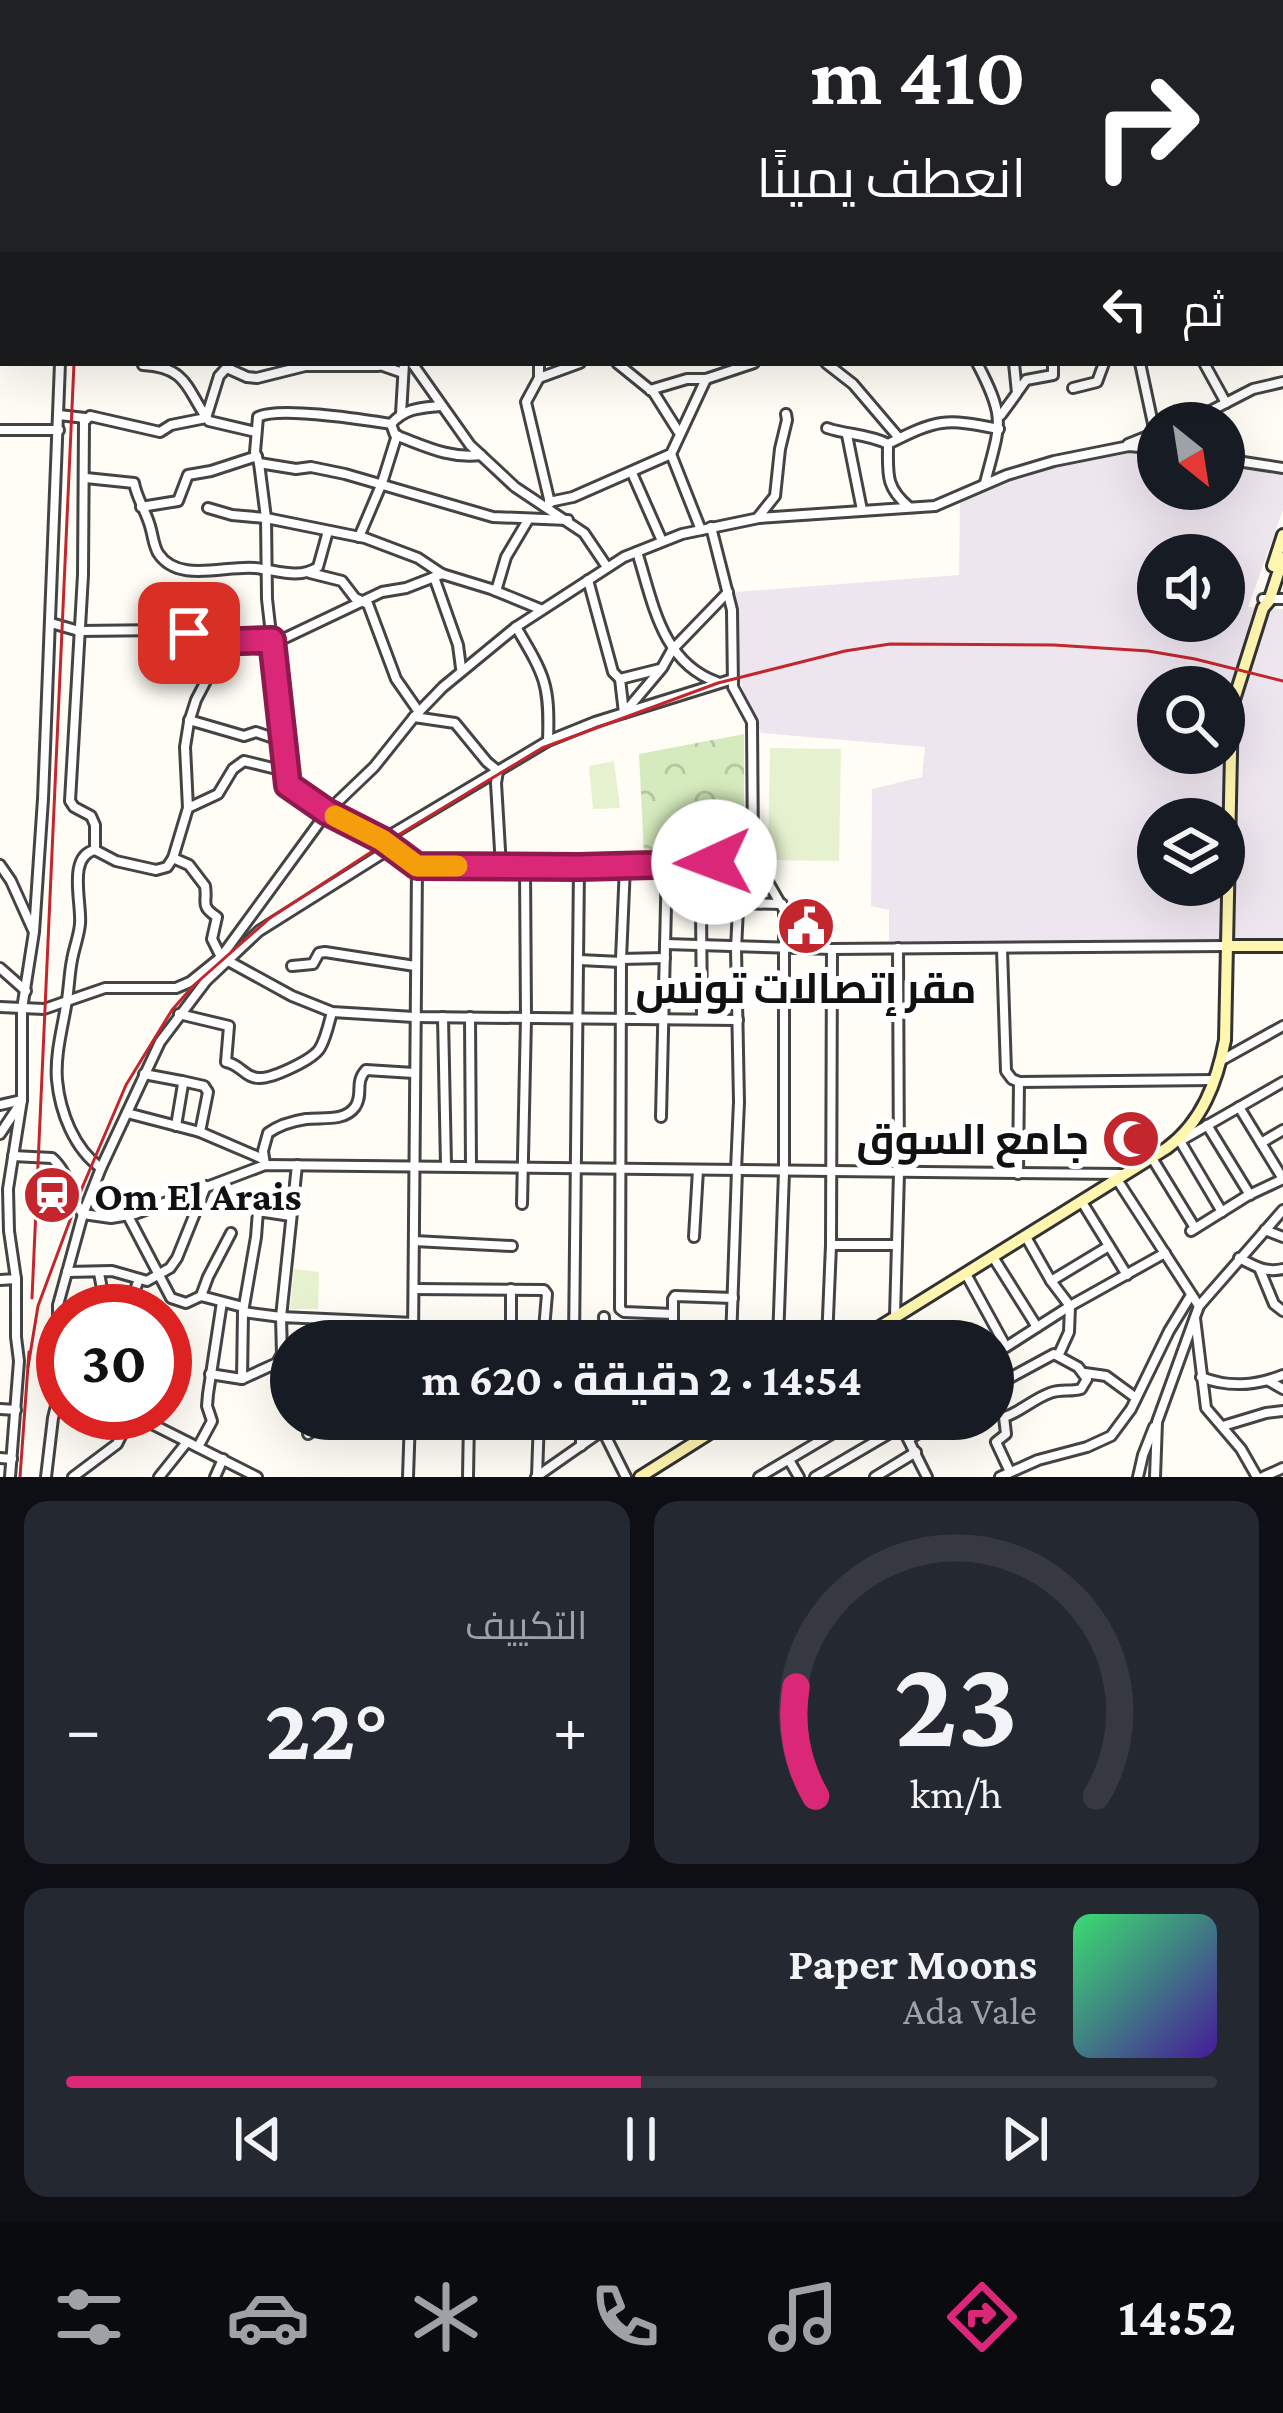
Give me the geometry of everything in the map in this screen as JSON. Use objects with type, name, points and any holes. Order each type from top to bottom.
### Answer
[{"type":"main road","points":[[1275,584],[1283,536]]},
{"type":"main road","points":[[892,1320],[1168,1148],[1188,1130],[1208,1098],[1225,1040],[1232,706],[1283,558]]},
{"type":"main road","points":[[1228,946],[1283,946]]},
{"type":"main road","points":[[640,1477],[699,1440]]},
{"type":"street","points":[[10,1477],[20,1361],[16,1279],[4,1218],[22,1100],[22,1009],[34,932],[44,799],[60,366]]},
{"type":"street","points":[[159,366],[182,380],[214,424],[256,432]]},
{"type":"street","points":[[182,366],[182,380]]},
{"type":"street","points":[[206,418],[219,376],[229,366],[247,377],[304,366]]},
{"type":"street","points":[[407,366],[462,436],[515,487],[551,506],[584,533],[607,567]]},
{"type":"street","points":[[401,414],[407,366]]},
{"type":"street","points":[[539,366],[539,378],[526,401],[551,506]]},
{"type":"street","points":[[539,378],[572,366]]},
{"type":"street","points":[[621,366],[663,404],[679,433]]},
{"type":"street","points":[[650,390],[706,379],[738,366]]},
{"type":"street","points":[[830,366],[853,384],[899,438]]},
{"type":"street","points":[[978,366],[1000,416],[984,484]]},
{"type":"street","points":[[1014,366],[1017,393]]},
{"type":"street","points":[[1000,416],[1026,380],[1053,375],[1053,366]]},
{"type":"street","points":[[1073,388],[1097,382],[1103,366]]},
{"type":"street","points":[[1141,366],[1149,402]]},
{"type":"street","points":[[1206,366],[1225,402]]},
{"type":"street","points":[[551,506],[671,454],[706,379]]},
{"type":"street","points":[[1228,402],[1252,389],[1283,382]]},
{"type":"street","points":[[391,424],[412,409],[440,406]]},
{"type":"street","points":[[391,424],[294,413],[266,412],[259,417],[256,432],[266,518],[267,598],[288,785],[417,866],[579,867],[700,860],[758,868]]},
{"type":"street","points":[[758,518],[775,496],[786,414]]},
{"type":"street","points":[[59,415],[122,421],[160,432],[206,418]]},
{"type":"street","points":[[85,418],[71,803],[91,817],[95,850]]},
{"type":"street","points":[[888,444],[951,420],[999,429]]},
{"type":"street","points":[[391,424],[398,436],[442,454],[481,455]]},
{"type":"street","points":[[827,428],[888,444]]},
{"type":"street","points":[[0,430],[59,430]]},
{"type":"street","points":[[848,435],[862,510]]},
{"type":"street","points":[[359,537],[398,436]]},
{"type":"street","points":[[64,1284],[82,1214],[160,1042],[327,812],[461,670],[541,609],[607,567],[662,541],[758,518],[934,506],[1054,461],[1137,441]]},
{"type":"street","points":[[888,444],[890,483],[910,507]]},
{"type":"street","points":[[1121,447],[1137,448]]},
{"type":"street","points":[[671,454],[706,529],[728,592],[736,698],[752,722],[752,850],[782,904],[784,1172],[779,1320]]},
{"type":"street","points":[[141,507],[178,501],[188,475],[258,460],[382,483],[493,517],[568,520]]},
{"type":"street","points":[[1245,462],[1283,468]]},
{"type":"street","points":[[632,473],[662,541]]},
{"type":"street","points":[[86,478],[132,481],[157,551],[170,565],[202,572],[250,568],[309,572],[342,581],[355,598],[368,604],[396,679],[416,714],[455,723],[498,771]]},
{"type":"street","points":[[208,508],[359,537],[418,558],[438,576],[541,609]]},
{"type":"street","points":[[496,591],[506,557],[528,520]]},
{"type":"street","points":[[309,572],[318,567],[328,531]]},
{"type":"street","points":[[637,552],[672,650],[693,670],[718,683]]},
{"type":"street","points":[[215,642],[272,640],[297,633],[382,592],[438,576]]},
{"type":"street","points":[[438,576],[461,670]]},
{"type":"street","points":[[588,579],[613,672],[620,679],[624,713]]},
{"type":"street","points":[[624,713],[672,650],[728,592]]},
{"type":"street","points":[[51,623],[79,631],[166,630],[211,637],[215,642]]},
{"type":"street","points":[[516,627],[544,675],[549,694],[548,741]]},
{"type":"street","points":[[101,1168],[78,1146],[59,1094],[58,1054],[81,922],[82,856],[95,850],[116,861],[156,870],[167,867],[173,858],[188,808],[185,747],[189,720],[206,683],[215,642]]},
{"type":"street","points":[[620,679],[662,668]]},
{"type":"street","points":[[382,840],[548,741],[733,679]]},
{"type":"street","points":[[189,720],[282,741]]},
{"type":"street","points":[[188,808],[218,794],[233,769],[244,761],[251,734]]},
{"type":"street","points":[[244,761],[285,771]]},
{"type":"street","points":[[498,771],[501,867]]},
{"type":"street","points":[[44,799],[71,803]]},
{"type":"street","points":[[0,1007],[44,1009],[116,986],[176,988],[279,916],[391,848]]},
{"type":"street","points":[[173,858],[189,865],[205,886],[207,910],[217,917],[212,939],[224,958],[332,1012],[738,1020]]},
{"type":"street","points":[[661,1117],[667,862]]},
{"type":"street","points":[[0,865],[34,932]]},
{"type":"street","points":[[414,1320],[417,866]]},
{"type":"street","points":[[625,866],[620,1309],[673,1314]]},
{"type":"street","points":[[522,1204],[525,867]]},
{"type":"street","points":[[574,1320],[579,867]]},
{"type":"street","points":[[732,1320],[738,1020],[734,903],[740,868]]},
{"type":"street","points":[[734,903],[782,904]]},
{"type":"street","points":[[701,906],[702,1019]]},
{"type":"street","points":[[665,944],[832,949],[1228,946]]},
{"type":"street","points":[[895,1318],[898,948]]},
{"type":"street","points":[[828,1320],[832,949]]},
{"type":"street","points":[[1002,949],[1006,1071],[1012,1079],[1215,1080]]},
{"type":"street","points":[[292,966],[313,964],[325,952],[415,966]]},
{"type":"street","points":[[579,960],[665,958]]},
{"type":"street","points":[[0,968],[26,991],[35,1007]]},
{"type":"street","points":[[179,1014],[229,1026],[226,1062],[260,1078],[316,1054],[332,1012]]},
{"type":"street","points":[[443,1017],[446,1166]]},
{"type":"street","points":[[470,1017],[471,1166]]},
{"type":"street","points":[[1221,1061],[1283,1026]]},
{"type":"street","points":[[264,1162],[264,1142],[274,1128],[351,1111],[358,1099],[359,1078],[366,1070],[414,1073]]},
{"type":"street","points":[[144,1074],[204,1086],[208,1092],[200,1132]]},
{"type":"street","points":[[176,1126],[181,1081]]},
{"type":"street","points":[[1018,1174],[1019,1082]]},
{"type":"street","points":[[1168,1148],[1283,1082]]},
{"type":"street","points":[[0,1105],[22,1100]]},
{"type":"street","points":[[1,1130],[22,1100]]},
{"type":"street","points":[[1153,1158],[1193,1229],[1283,1179],[1239,1107]]},
{"type":"street","points":[[127,1113],[200,1132],[264,1162],[297,1166],[622,1167],[1123,1178],[1199,1306]]},
{"type":"street","points":[[1207,1126],[1250,1195]]},
{"type":"street","points":[[1261,1143],[1283,1130]]},
{"type":"street","points":[[1180,1141],[1222,1212]]},
{"type":"street","points":[[13,1156],[57,1162],[82,1214]]},
{"type":"street","points":[[82,1214],[128,1216],[264,1162]]},
{"type":"street","points":[[210,1374],[242,1379],[280,1359],[297,1166]]},
{"type":"street","points":[[694,1237],[698,1170]]},
{"type":"street","points":[[67,1272],[122,1273],[147,1281],[170,1268],[207,1185]]},
{"type":"street","points":[[1082,1202],[1127,1275]]},
{"type":"street","points":[[242,1379],[243,1310],[258,1210],[291,1216]]},
{"type":"street","points":[[1138,1477],[1199,1306],[1283,1210]]},
{"type":"street","points":[[128,1216],[171,1298],[186,1303],[201,1296],[243,1310],[331,1320]]},
{"type":"street","points":[[1265,1230],[1283,1237]]},
{"type":"street","points":[[201,1296],[231,1233]]},
{"type":"street","points":[[1014,1376],[1058,1354],[1069,1332],[1070,1306],[1026,1237]]},
{"type":"street","points":[[414,1241],[512,1246]]},
{"type":"street","points":[[831,1245],[897,1245]]},
{"type":"street","points":[[1051,1281],[1109,1246]]},
{"type":"street","points":[[966,1274],[1006,1347],[1166,1252]]},
{"type":"street","points":[[993,1257],[1037,1327]]},
{"type":"street","points":[[1239,1258],[1260,1270],[1283,1269]]},
{"type":"street","points":[[1260,1270],[1270,1297],[1283,1312]]},
{"type":"street","points":[[99,1273],[101,1284]]},
{"type":"street","points":[[0,1280],[16,1279]]},
{"type":"street","points":[[137,1284],[139,1279]]},
{"type":"street","points":[[1186,1284],[1199,1287],[1217,1282]]},
{"type":"street","points":[[414,1289],[539,1288],[547,1294],[545,1320]]},
{"type":"street","points":[[511,1320],[512,1289]]},
{"type":"street","points":[[1084,1372],[1087,1379],[1081,1389],[1047,1394],[1004,1418],[1006,1434],[996,1442],[1005,1474],[1106,1440],[1119,1428],[1191,1294]]},
{"type":"street","points":[[673,1320],[675,1296],[733,1298]]},
{"type":"street","points":[[198,1447],[211,1427],[207,1406],[222,1301]]},
{"type":"street","points":[[1195,1316],[1206,1408],[1264,1476],[1283,1473]]},
{"type":"street","points":[[1058,1354],[1084,1372],[1106,1376],[1136,1398]]},
{"type":"street","points":[[1202,1378],[1221,1384],[1283,1375]]},
{"type":"street","points":[[1268,1380],[1283,1389]]},
{"type":"street","points":[[0,1409],[16,1410]]},
{"type":"street","points":[[1222,1426],[1283,1411]]},
{"type":"street","points":[[1155,1477],[1157,1422]]},
{"type":"street","points":[[0,1430],[14,1432]]},
{"type":"street","points":[[46,1477],[50,1440]]},
{"type":"street","points":[[73,1477],[119,1440]]},
{"type":"street","points":[[184,1440],[256,1477]]},
{"type":"street","points":[[408,1477],[409,1440]]},
{"type":"street","points":[[468,1477],[469,1440]]},
{"type":"street","points":[[537,1477],[538,1440]]},
{"type":"street","points":[[581,1440],[581,1446]]},
{"type":"street","points":[[537,1477],[590,1440]]},
{"type":"street","points":[[608,1440],[626,1477]]},
{"type":"street","points":[[759,1477],[822,1440]]},
{"type":"street","points":[[815,1477],[872,1440]]},
{"type":"street","points":[[910,1440],[927,1477]]},
{"type":"street","points":[[158,1477],[188,1442]]},
{"type":"street","points":[[875,1477],[916,1453]]},
{"type":"street","points":[[0,1458],[12,1459]]},
{"type":"street","points":[[214,1477],[224,1460]]},
{"type":"street","points":[[789,1460],[800,1477]]},
{"type":"shaded area","points":[[1121,452],[1137,454],[1137,510],[1245,510],[1245,469],[1283,475],[1283,510],[1248,607],[1283,609],[1283,941],[889,941],[889,910],[871,906],[872,789],[922,777],[925,747],[761,733],[733,665],[735,592],[959,575],[960,502],[1055,463]]},
{"type":"green space","points":[[744,734],[744,852],[644,854],[639,754]]},
{"type":"green space","points":[[770,748],[841,749],[839,861],[768,860]]},
{"type":"green space","points":[[614,761],[620,808],[593,809],[589,766]]},
{"type":"green space","points":[[294,1269],[319,1272],[318,1309],[290,1309]]},
{"type":"railway","points":[[32,1298],[74,366]]},
{"type":"railway","points":[[28,1367],[38,1306],[82,1188],[126,1085],[172,1010],[270,918],[542,748],[718,683],[890,644],[1148,651],[1283,681]]},
{"type":"railway","points":[[20,1477],[29,1352]]},
{"type":"slow traffic","points":[[335,816],[382,840],[417,866],[457,866]]},
{"type":"place","name":"مقر إتصالات تونس","points":[[806,926]]},
{"type":"place","name":"جامع السوق","points":[[1131,1139]]},
{"type":"place","name":"Om El Arais","points":[[52,1195]]},
{"type":"route","points":[[189,633],[215,642],[272,640],[288,785],[417,866],[714,862]]}]
